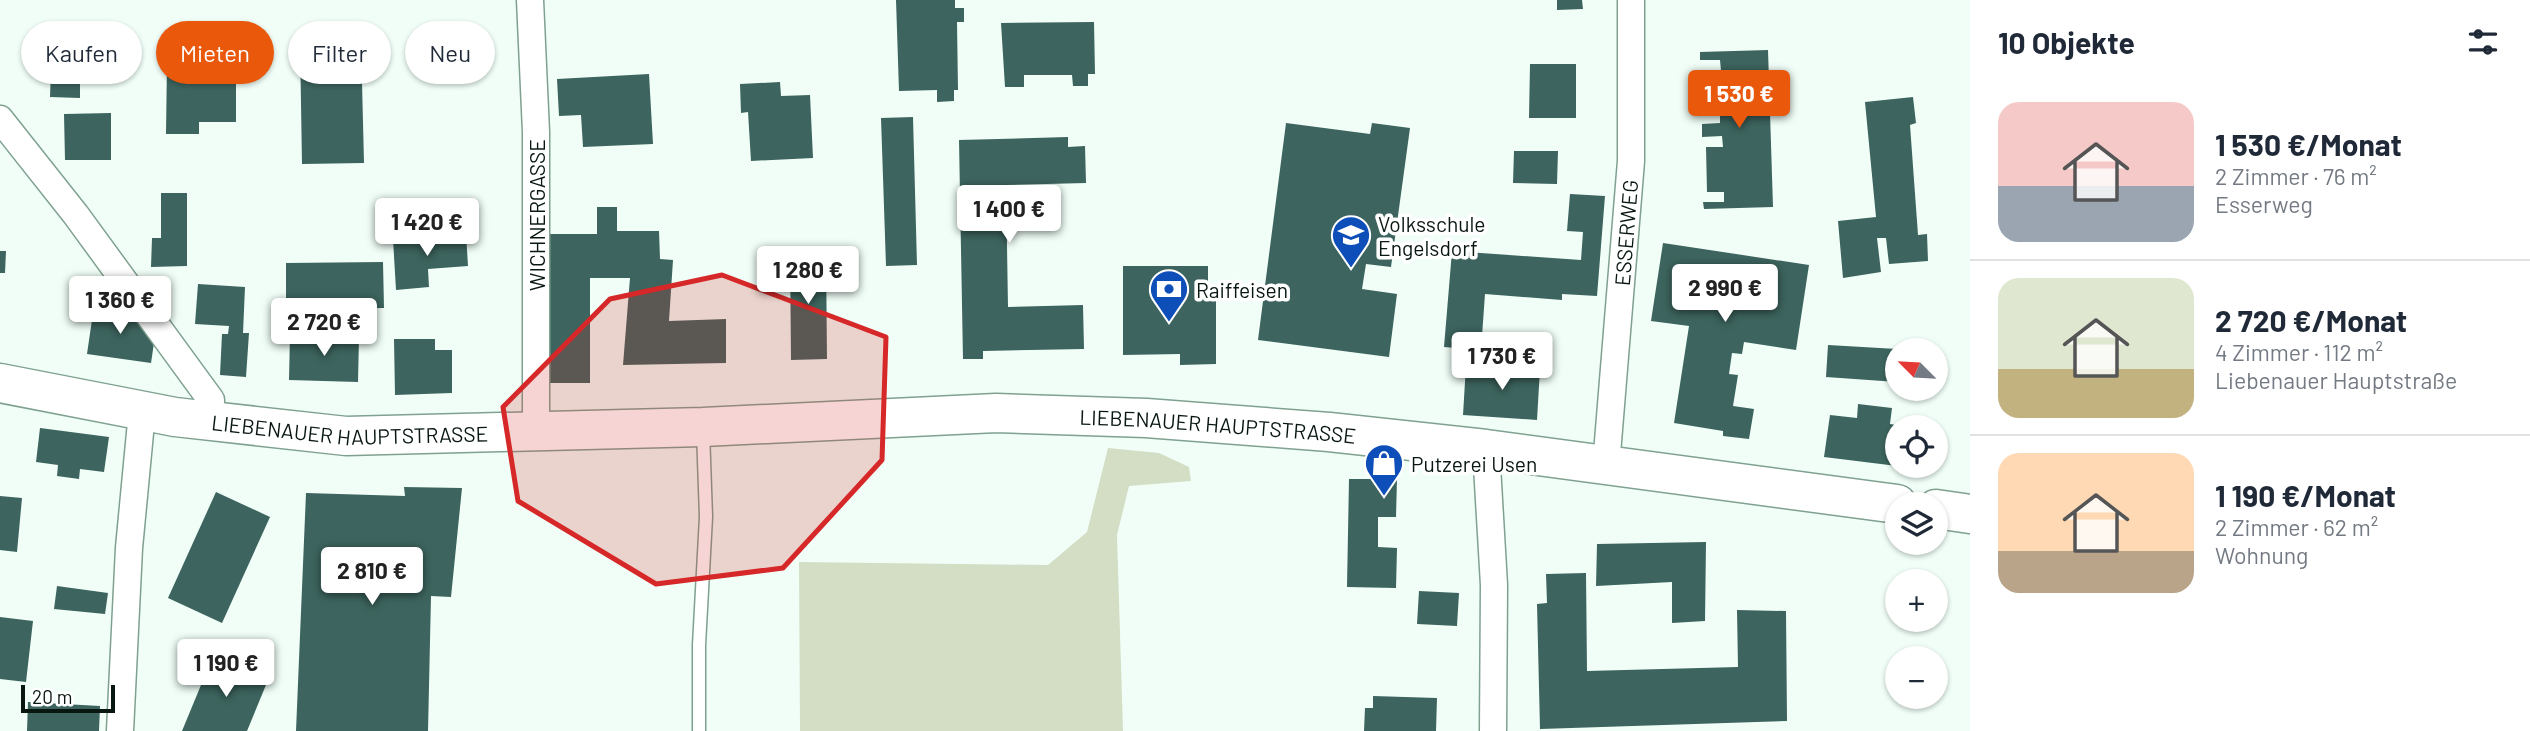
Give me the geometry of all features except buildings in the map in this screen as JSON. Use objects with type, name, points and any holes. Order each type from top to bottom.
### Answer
[{"type":"main road","name":"LIEBENAUER HAUPTSTRASSE","points":[[0,383],[142,412],[346,436],[703,427],[996,413],[1256,426],[1486,449],[1885,502]]},
{"type":"main road","points":[[1948,511],[1970,514]]},
{"type":"street","name":"WICHNERGASSE","points":[[530,0],[536,132],[536,430]]},
{"type":"street","name":"ESSERWEG","points":[[1606,466],[1631,161],[1631,0]]},
{"type":"street","points":[[0,119],[76,215],[211,400],[210,422]]},
{"type":"street","points":[[120,731],[128,548],[142,412]]},
{"type":"street","points":[[1486,449],[1494,585],[1493,731]]},
{"type":"lane","points":[[699,731],[699,645],[706,517],[703,427]]},
{"type":"highlighted area","points":[[722,275],[886,337],[882,460],[783,568],[656,584],[518,501],[503,407],[610,299]]},
{"type":"green space","points":[[1108,448],[1159,453],[1189,467],[1191,481],[1129,486],[1117,535],[1123,731],[800,731],[799,562],[1048,565],[1087,532]]},
{"type":"place","name":"Volksschule Engelsdorf","points":[[1351,269]]},
{"type":"place","name":"Raiffeisen","points":[[1169,323]]},
{"type":"place","name":"Putzerei Usen","points":[[1384,497]]}]
